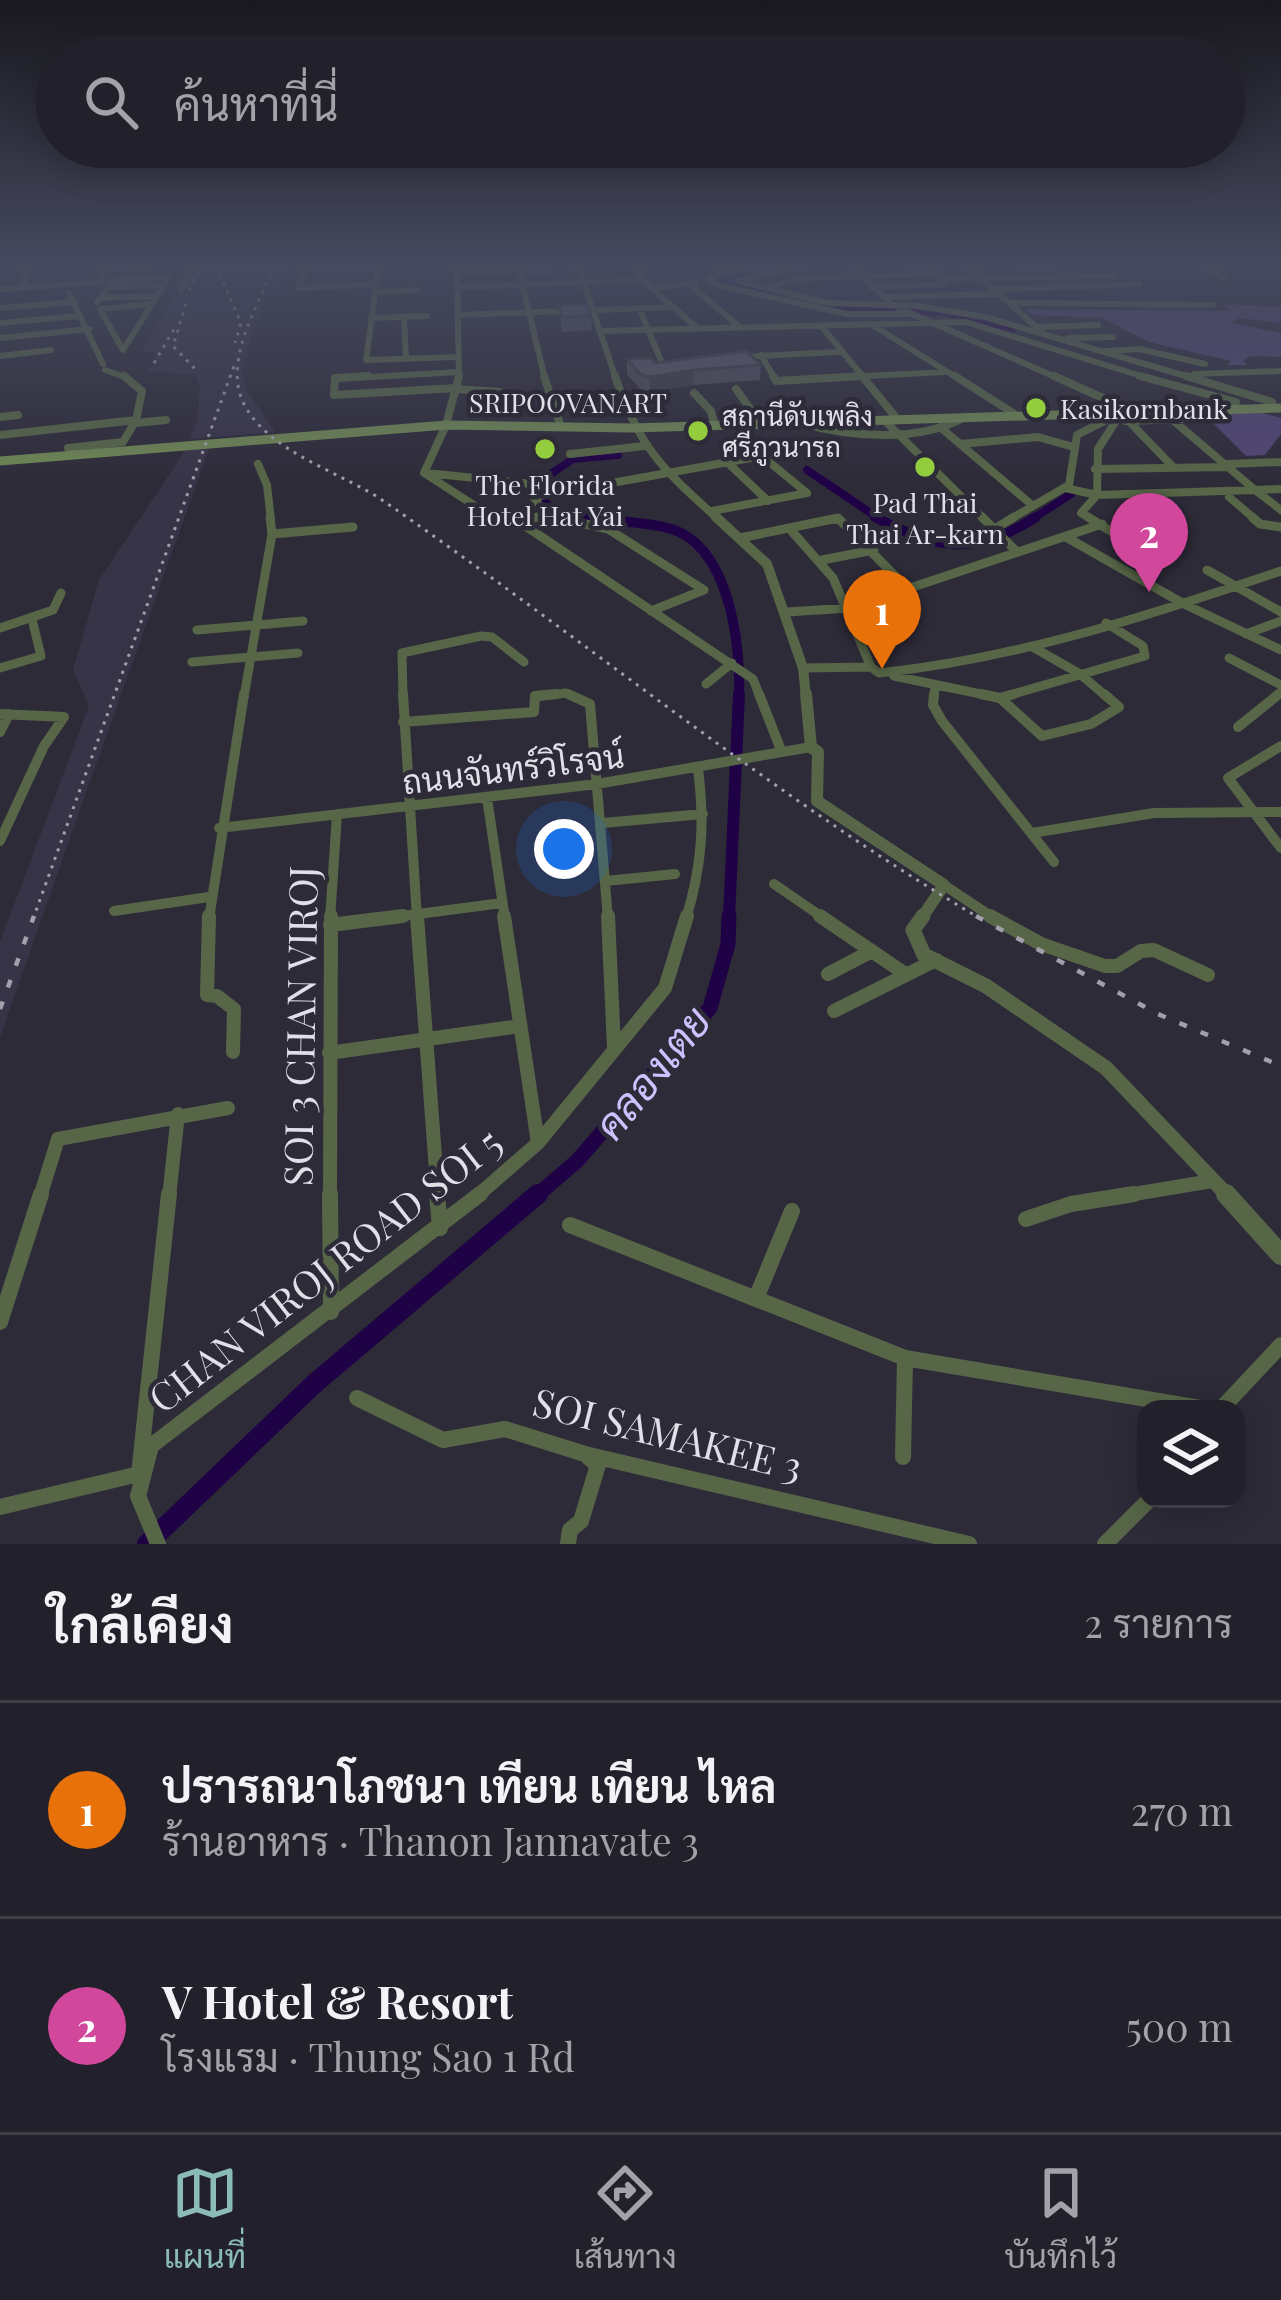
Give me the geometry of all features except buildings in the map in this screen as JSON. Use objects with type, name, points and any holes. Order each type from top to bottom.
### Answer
[{"type":"main road","points":[[1158,408],[1278,404]]},
{"type":"main road","points":[[1158,408],[1278,404]]},
{"type":"main road","name":"SRIPOOVANART","points":[[561,426],[896,423],[1015,414],[1120,414],[1158,408]]},
{"type":"main road","name":"SRIPOOVANART","points":[[0,459],[446,423],[632,427],[759,421],[896,423],[1015,414]]},
{"type":"main road","name":"SRIPOOVANART","points":[[0,459],[446,423]]},
{"type":"street","points":[[72,427],[68,450],[123,442],[135,421],[142,391],[129,378],[104,367],[93,338]]},
{"type":"street","points":[[369,338],[366,360],[457,356]]},
{"type":"street","points":[[405,338],[406,358]]},
{"type":"street","points":[[424,473],[446,423],[460,372],[457,338]]},
{"type":"street","points":[[535,338],[561,426]]},
{"type":"street","points":[[600,338],[632,427],[645,446],[667,473],[767,564],[803,668],[811,747],[818,752],[817,801],[941,891],[1047,946],[1107,967],[1122,965],[1140,952],[1158,951],[1208,975]]},
{"type":"street","points":[[652,338],[662,363]]},
{"type":"street","points":[[829,338],[896,423],[1012,548]]},
{"type":"street","points":[[892,338],[1015,414]]},
{"type":"street","points":[[965,338],[1120,414],[1174,469]]},
{"type":"street","points":[[1022,338],[1093,364],[1236,402]]},
{"type":"street","points":[[1058,339],[1084,338]]},
{"type":"street","points":[[1058,339],[1278,404]]},
{"type":"street","points":[[1097,351],[1139,349],[1205,364]]},
{"type":"street","points":[[0,356],[51,350]]},
{"type":"street","points":[[722,358],[839,352]]},
{"type":"street","points":[[796,353],[812,378]]},
{"type":"street","points":[[761,355],[776,381],[946,372]]},
{"type":"street","points":[[645,364],[682,362]]},
{"type":"street","points":[[610,368],[628,366]]},
{"type":"street","points":[[1179,376],[1281,370]]},
{"type":"street","points":[[460,372],[335,378],[334,394],[456,388],[500,392]]},
{"type":"street","points":[[736,389],[759,421]]},
{"type":"street","points":[[694,393],[711,411],[714,423]]},
{"type":"street","points":[[1158,408],[1281,510]]},
{"type":"street","points":[[1120,414],[1119,424],[1102,438],[1092,494],[1081,513],[1139,549]]},
{"type":"street","points":[[1068,489],[1070,446],[1079,431],[1120,414],[1212,418]]},
{"type":"street","points":[[0,417],[17,415]]},
{"type":"street","points":[[800,423],[824,432],[896,423],[940,427],[964,417]]},
{"type":"street","points":[[0,435],[166,421]]},
{"type":"street","points":[[940,427],[1034,506]]},
{"type":"street","points":[[586,428],[593,450]]},
{"type":"street","points":[[960,444],[1038,437],[1070,446]]},
{"type":"street","points":[[570,454],[645,446]]},
{"type":"street","points":[[534,497],[762,455],[807,494],[712,511]]},
{"type":"street","points":[[728,462],[768,501]]},
{"type":"street","points":[[1095,469],[1281,462]]},
{"type":"street","points":[[233,1052],[234,1009],[217,996],[207,995],[209,897],[272,534],[267,485],[258,464]]},
{"type":"street","points":[[424,473],[532,484],[534,497],[548,516]]},
{"type":"street","points":[[424,473],[501,523],[548,516],[608,529],[704,590],[651,611]]},
{"type":"street","points":[[994,531],[1068,489],[1092,494],[1281,489]]},
{"type":"street","points":[[1228,497],[1260,524],[1281,526]]},
{"type":"street","points":[[740,538],[838,518],[907,588]]},
{"type":"street","points":[[524,521],[756,683],[781,749]]},
{"type":"street","points":[[787,612],[850,608],[1012,548],[1102,524]]},
{"type":"street","points":[[272,534],[353,527]]},
{"type":"street","points":[[790,528],[822,560],[850,608],[875,670]]},
{"type":"street","points":[[1066,537],[1184,604],[1281,650]]},
{"type":"street","points":[[822,560],[874,550]]},
{"type":"street","points":[[1207,570],[1281,617],[1246,634]]},
{"type":"street","points":[[803,668],[946,667],[1184,604],[1281,572]]},
{"type":"street","points":[[0,628],[52,610],[61,593]]},
{"type":"street","points":[[0,668],[40,656],[32,619]]},
{"type":"street","points":[[197,629],[303,621]]},
{"type":"street","points":[[875,670],[1000,698],[1145,656],[1143,646],[1106,623]]},
{"type":"street","points":[[440,1228],[402,653],[481,636],[492,637],[524,662]]},
{"type":"street","points":[[1000,698],[1042,736],[1091,724],[1119,707],[1080,674],[1031,646]]},
{"type":"street","points":[[192,662],[298,653]]},
{"type":"street","points":[[1229,658],[1281,688],[1238,727]]},
{"type":"street","points":[[706,684],[732,663]]},
{"type":"street","points":[[935,686],[933,705],[942,721],[1054,862]]},
{"type":"street","points":[[403,722],[534,712],[536,697],[580,697],[594,712],[614,1047]]},
{"type":"street","points":[[0,732],[4,714],[64,717],[44,746],[0,841]]},
{"type":"street","points":[[1281,746],[1228,778],[1281,848]]},
{"type":"street","name":"ถนนจันทร์วิโรจน์","points":[[219,828],[597,784],[811,747]]},
{"type":"street","name":"CHAN VIROJ ROAD SOI 5","points":[[140,1474],[151,1446],[440,1228],[538,1143],[664,988],[685,933],[698,876],[703,814],[698,769]]},
{"type":"street","points":[[487,799],[538,1143]]},
{"type":"street","points":[[1032,833],[1154,813],[1281,812]]},
{"type":"street","name":"SOI 3 CHAN VIROJ","points":[[331,1312],[330,925],[337,814]]},
{"type":"street","points":[[603,823],[703,814]]},
{"type":"street","points":[[606,881],[675,874]]},
{"type":"street","points":[[774,884],[904,973]]},
{"type":"street","points":[[941,891],[913,930],[924,955],[940,958],[1106,1068],[1170,1131],[1281,1255]]},
{"type":"street","points":[[114,911],[209,897]]},
{"type":"street","points":[[330,925],[502,903]]},
{"type":"street","points":[[827,974],[872,951]]},
{"type":"street","points":[[834,1011],[940,958]]},
{"type":"street","points":[[329,1053],[520,1026]]},
{"type":"street","points":[[0,1322],[58,1139],[228,1108]]},
{"type":"street","points":[[157,1543],[138,1510],[178,1114]]},
{"type":"street","points":[[1026,1220],[1071,1204],[1212,1181]]},
{"type":"street","points":[[757,1296],[792,1211]]},
{"type":"street","points":[[570,1225],[904,1358],[1153,1400]]},
{"type":"street","points":[[1229,1400],[1281,1345]]},
{"type":"street","points":[[903,1457],[904,1358]]},
{"type":"street","name":"SOI SAMAKEE 3","points":[[357,1398],[443,1440],[505,1429],[585,1454],[969,1544]]},
{"type":"street","points":[[568,1544],[570,1530],[581,1521],[598,1465],[585,1454]]},
{"type":"street","points":[[0,1507],[140,1474]]},
{"type":"street","points":[[1105,1544],[1141,1508]]},
{"type":"shaded area","points":[[149,338],[251,338],[242,369],[246,389],[275,432],[190,439],[200,388],[195,374],[147,372],[157,355],[142,349]]},
{"type":"shaded area","points":[[1141,338],[1281,338],[1281,357],[1251,356],[1243,361],[1247,365],[1227,365],[1231,361]]},
{"type":"shaded area","points":[[1255,411],[1281,418],[1281,434],[1265,455],[1246,456],[1202,412]]},
{"type":"shaded area","points":[[210,446],[0,1037],[0,942],[89,706],[73,670],[99,580],[186,449]]},
{"type":"waterway","name":"คลองเตย","points":[[601,520],[557,515],[538,493],[537,483],[573,459],[618,455]]},
{"type":"waterway","name":"คลองเตย","points":[[807,470],[880,519]]},
{"type":"waterway","name":"คลองเตย","points":[[1032,520],[1071,494]]},
{"type":"waterway","name":"คลองเตย","points":[[576,517],[668,528],[689,538],[706,554],[734,625],[739,695]]},
{"type":"waterway","name":"คลองเตย","points":[[875,517],[880,519]]},
{"type":"waterway","name":"คลองเตย","points":[[1032,520],[1036,517]]},
{"type":"waterway","name":"คลองเตย","points":[[880,519],[918,537],[956,544],[994,539],[1032,520]]},
{"type":"waterway","name":"คลองเตย","points":[[729,919],[739,695]]},
{"type":"waterway","name":"คลองเตย","points":[[535,1197],[577,1161],[710,1008],[728,944],[729,916]]},
{"type":"waterway","name":"คลองเตย","points":[[147,1544],[314,1384],[538,1194]]},
{"type":"railway","points":[[154,363],[169,338]]},
{"type":"railway","points":[[175,338],[173,346],[197,371]]},
{"type":"railway","points":[[235,343],[236,338]]},
{"type":"railway","points":[[244,338],[238,387],[255,421],[271,436],[385,502],[827,821],[977,917]]},
{"type":"railway","points":[[33,919],[234,366]]},
{"type":"railway","points":[[0,1009],[34,916]]},
{"type":"railway","points":[[977,917],[1158,1014],[1281,1066]]},
{"type":"railway","points":[[977,917],[981,919]]},
{"type":"place","name":"Kasikornbank","points":[[1036,408]]},
{"type":"place","name":"สถานีดับเพลิง ศรีภูวนารถ","points":[[698,431]]},
{"type":"place","name":"The Florida Hotel Hat Yai","points":[[545,449]]},
{"type":"place","name":"Pad Thai Thai Ar-karn","points":[[925,467]]},
{"type":"place","name":"V Hotel & Resort","points":[[1149,592]]},
{"type":"place","name":"ปรารถนาโภชนา เทียน เทียน ไหล","points":[[882,669]]}]
